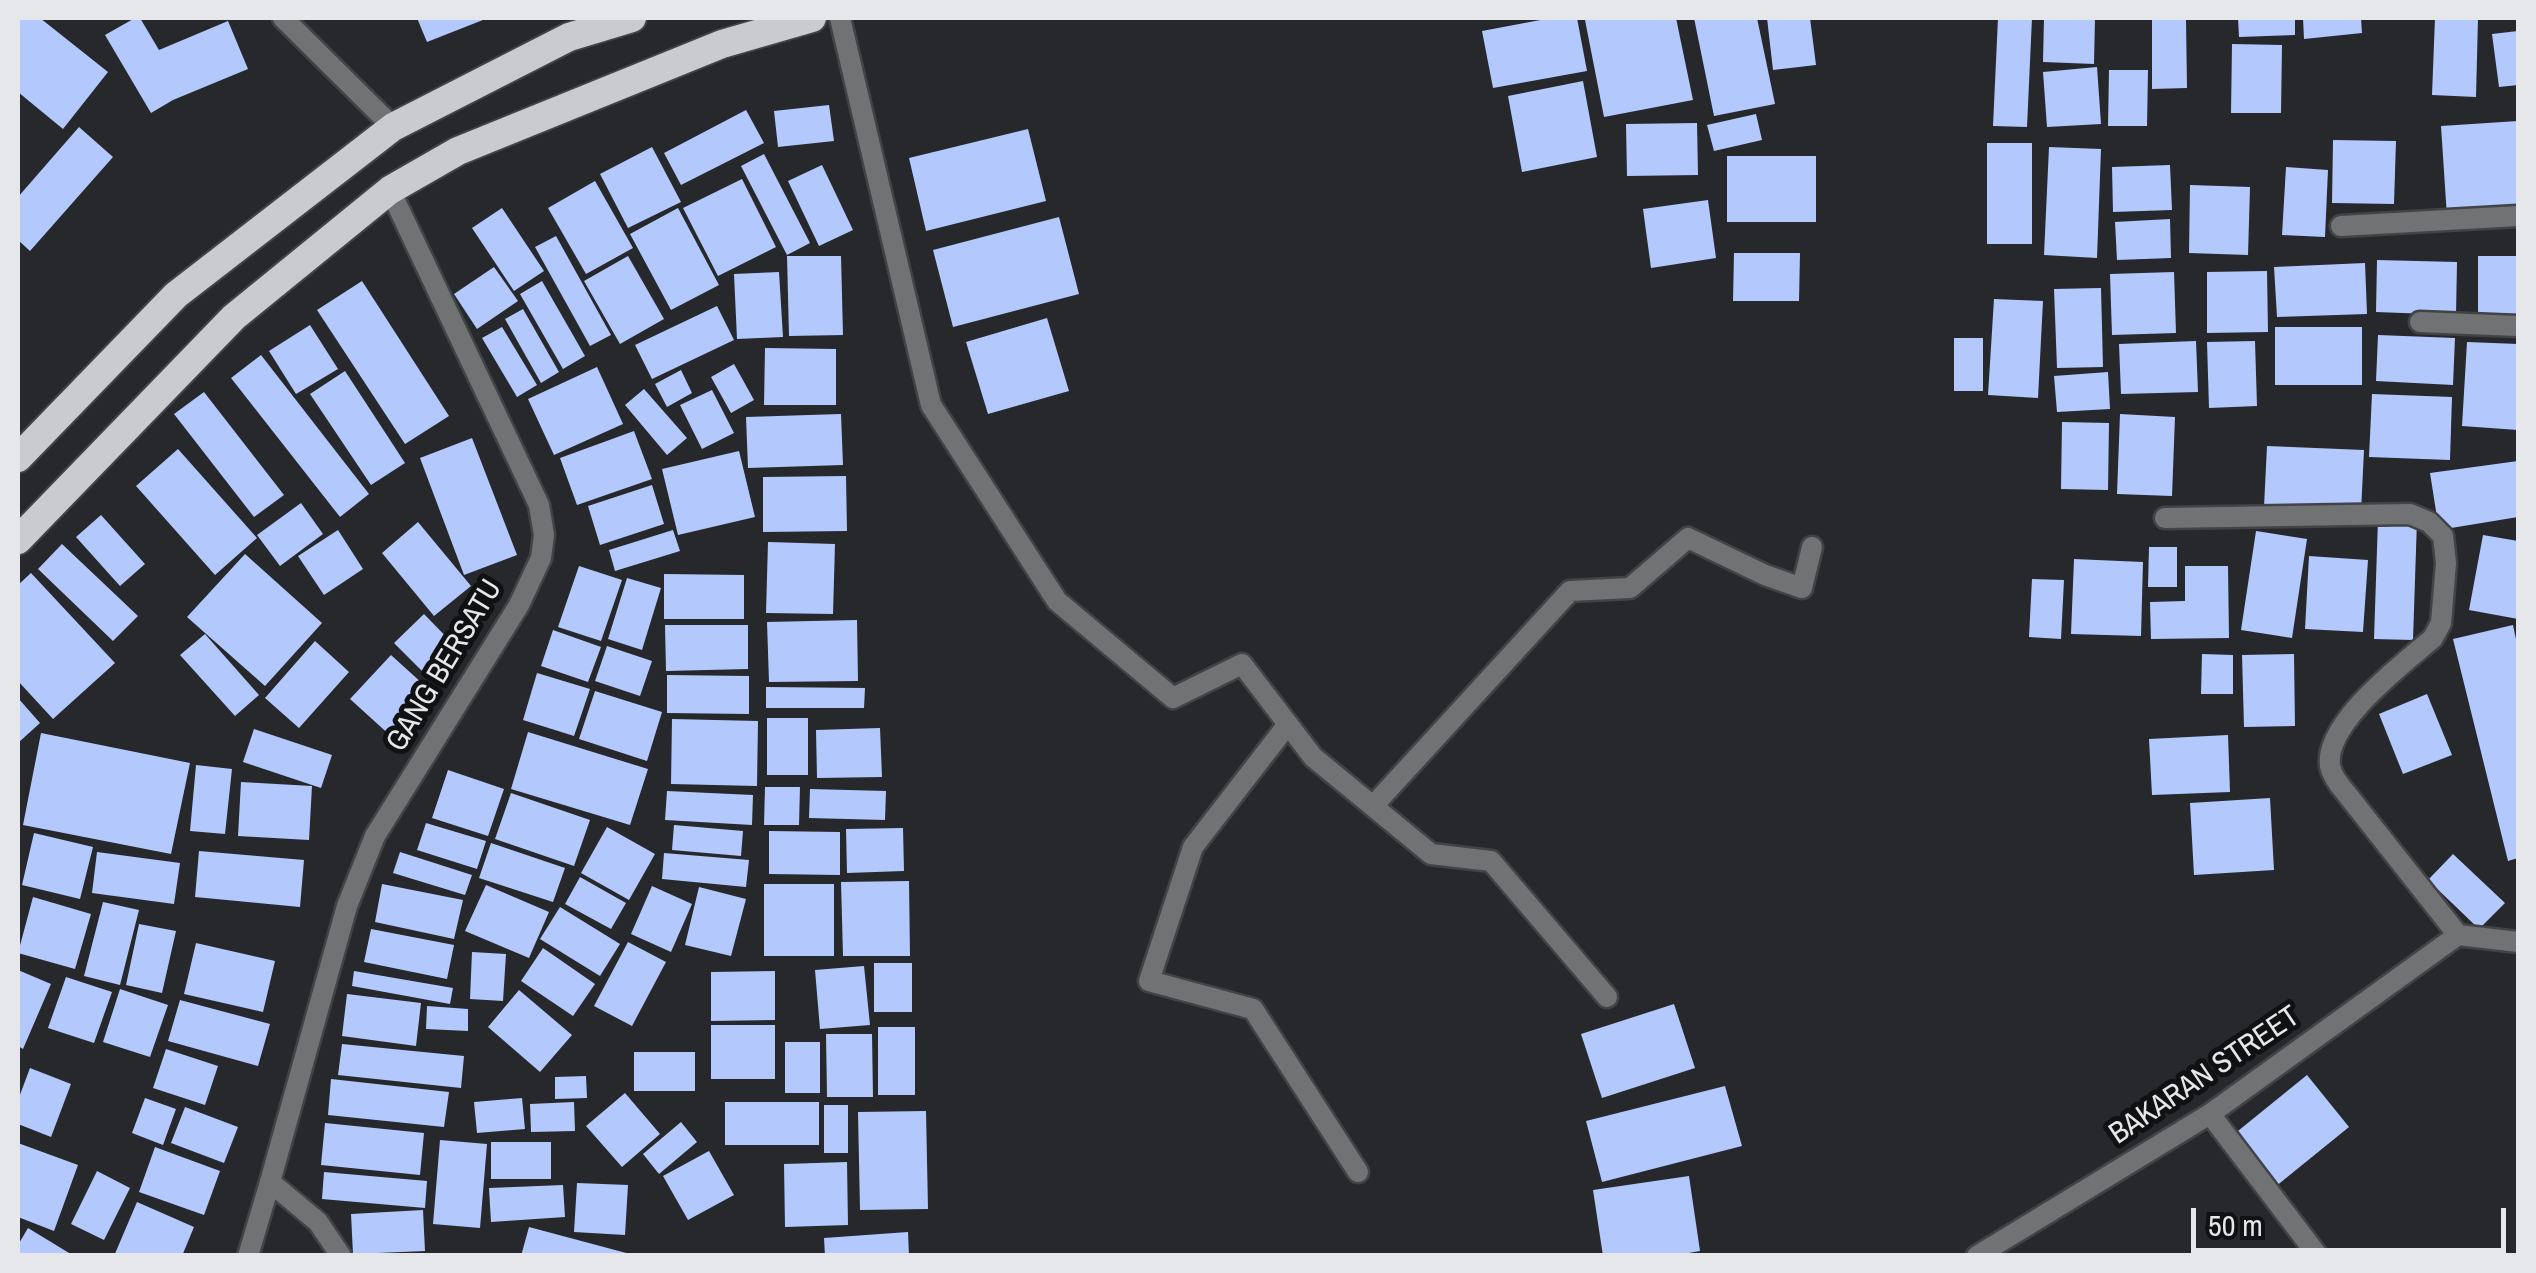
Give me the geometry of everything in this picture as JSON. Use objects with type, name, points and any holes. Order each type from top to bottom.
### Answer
[{"type":"highway","points":[[18,458],[176,295],[394,127],[570,37],[632,18]]},
{"type":"highway","points":[[18,540],[234,317],[390,190],[475,144],[722,44],[812,18]]},
{"type":"street","points":[[283,18],[394,127]]},
{"type":"street","points":[[840,18],[931,406],[1057,601],[1173,698],[1242,664],[1313,757],[1432,854],[1492,862],[1608,998]]},
{"type":"street","name":"GANG BERSATU","points":[[248,1256],[347,906],[374,836],[519,605],[541,558],[544,535],[539,506],[390,190]]},
{"type":"street","points":[[2341,226],[2518,216]]},
{"type":"street","points":[[2420,322],[2518,326]]},
{"type":"street","points":[[2165,518],[2410,514],[2429,522],[2443,536],[2446,563],[2442,623],[2433,638],[2350,715],[2334,744],[2330,768],[2346,794],[2458,935],[2518,942]]},
{"type":"street","points":[[1373,806],[1570,592],[1630,588],[1688,538],[1764,575],[1802,588],[1812,547]]},
{"type":"street","points":[[1288,724],[1193,847],[1148,981],[1253,1008],[1358,1172]]},
{"type":"street","name":"BAKARAN STREET","points":[[1978,1256],[2210,1114],[2458,935]]},
{"type":"street","points":[[2210,1114],[2318,1256]]},
{"type":"street","points":[[270,1182],[318,1222],[341,1256]]},
{"type":"building","points":[[18,18],[40,18],[108,72],[63,129],[18,92]]},
{"type":"building","points":[[140,18],[159,50],[228,21],[248,69],[151,113],[105,35]]},
{"type":"building","points":[[417,18],[488,18],[427,42]]},
{"type":"building","points":[[1551,18],[1577,18],[1587,71],[1493,88],[1482,31]]},
{"type":"building","points":[[1676,18],[1693,100],[1604,117],[1585,20]]},
{"type":"building","points":[[1694,18],[1757,18],[1775,104],[1714,116]]},
{"type":"building","points":[[1767,18],[1810,18],[1816,65],[1773,70]]},
{"type":"building","points":[[1998,18],[2032,18],[2027,127],[1993,126]]},
{"type":"building","points":[[2044,18],[2095,18],[2094,64],[2043,62]]},
{"type":"building","points":[[2238,18],[2295,18],[2295,35],[2239,37]]},
{"type":"building","points":[[2303,18],[2361,18],[2362,33],[2304,39]]},
{"type":"building","points":[[2435,18],[2478,18],[2476,97],[2432,95]]},
{"type":"building","points":[[2152,20],[2186,20],[2187,88],[2152,89]]},
{"type":"building","points":[[2518,31],[2518,85],[2499,87],[2492,34]]},
{"type":"building","points":[[2232,44],[2282,45],[2281,113],[2231,113]]},
{"type":"building","points":[[2097,67],[2101,124],[2047,127],[2043,72]]},
{"type":"building","points":[[2109,70],[2148,70],[2147,126],[2108,126]]},
{"type":"building","points":[[1583,81],[1597,157],[1522,172],[1508,96]]},
{"type":"building","points":[[829,105],[834,141],[778,147],[774,111]]},
{"type":"building","points":[[746,110],[764,143],[681,185],[664,153]]},
{"type":"building","points":[[1756,114],[1762,140],[1714,151],[1707,125]]},
{"type":"building","points":[[2518,121],[2518,212],[2447,217],[2441,126]]},
{"type":"building","points":[[1697,123],[1698,175],[1627,176],[1626,124]]},
{"type":"building","points":[[79,127],[113,157],[30,251],[18,240],[18,197]]},
{"type":"building","points":[[1028,129],[1046,201],[926,231],[909,158]]},
{"type":"building","points":[[2333,140],[2396,141],[2394,204],[2332,203]]},
{"type":"building","points":[[1987,143],[2032,143],[2032,244],[1987,244]]},
{"type":"building","points":[[652,147],[681,202],[628,228],[600,174]]},
{"type":"building","points":[[2049,147],[2101,149],[2097,258],[2044,255]]},
{"type":"building","points":[[764,154],[810,243],[787,255],[741,166]]},
{"type":"building","points":[[1727,156],[1816,156],[1816,222],[1727,222]]},
{"type":"building","points":[[822,165],[853,230],[819,246],[788,181]]},
{"type":"building","points":[[2170,165],[2172,210],[2113,212],[2112,167]]},
{"type":"building","points":[[2286,167],[2328,170],[2325,237],[2282,235]]},
{"type":"building","points":[[742,179],[776,247],[718,276],[683,208]]},
{"type":"building","points":[[595,181],[633,248],[586,274],[548,208]]},
{"type":"building","points":[[2190,185],[2250,187],[2248,255],[2189,253]]},
{"type":"building","points":[[1708,200],[1716,258],[1651,268],[1643,209]]},
{"type":"building","points":[[502,208],[544,271],[514,291],[472,228]]},
{"type":"building","points":[[678,208],[719,285],[671,310],[630,234]]},
{"type":"building","points":[[1059,217],[1079,294],[953,327],[933,250]]},
{"type":"building","points":[[2170,219],[2171,258],[2117,260],[2115,222]]},
{"type":"building","points":[[556,236],[611,335],[590,346],[535,247]]},
{"type":"building","points":[[1734,253],[1800,253],[1799,301],[1733,301]]},
{"type":"building","points":[[628,256],[664,319],[620,344],[584,281]]},
{"type":"building","points":[[787,256],[841,256],[843,335],[789,336]]},
{"type":"building","points":[[2478,256],[2518,256],[2518,323],[2478,317]]},
{"type":"building","points":[[2377,260],[2457,262],[2456,315],[2376,312]]},
{"type":"building","points":[[2365,263],[2367,314],[2277,317],[2274,267]]},
{"type":"building","points":[[494,267],[518,301],[477,329],[454,294]]},
{"type":"building","points":[[2267,271],[2268,332],[2207,333],[2207,272]]},
{"type":"building","points":[[779,272],[783,337],[737,339],[734,274]]},
{"type":"building","points":[[2174,272],[2176,333],[2112,335],[2110,274]]},
{"type":"building","points":[[362,281],[449,416],[405,444],[317,310]]},
{"type":"building","points":[[542,281],[585,356],[563,369],[520,294]]},
{"type":"building","points":[[2101,288],[2103,367],[2057,368],[2054,289]]},
{"type":"building","points":[[1994,299],[2043,301],[2038,398],[1988,395]]},
{"type":"building","points":[[717,306],[734,340],[652,379],[635,345]]},
{"type":"building","points":[[523,309],[559,372],[541,383],[505,319]]},
{"type":"building","points":[[1047,318],[1069,391],[988,414],[966,342]]},
{"type":"building","points":[[310,325],[338,369],[296,394],[269,351]]},
{"type":"building","points":[[502,327],[537,385],[517,397],[482,338]]},
{"type":"building","points":[[2275,327],[2362,327],[2362,385],[2275,385]]},
{"type":"building","points":[[2378,335],[2455,338],[2453,385],[2376,381]]},
{"type":"building","points":[[1954,338],[1983,338],[1983,391],[1954,391]]},
{"type":"building","points":[[2196,341],[2198,392],[2121,394],[2119,344]]},
{"type":"building","points":[[2255,341],[2257,406],[2209,408],[2207,342]]},
{"type":"building","points":[[2467,342],[2518,344],[2518,430],[2462,426]]},
{"type":"building","points":[[765,348],[836,349],[836,405],[764,405]]},
{"type":"building","points":[[261,355],[369,494],[340,517],[231,378]]},
{"type":"building","points":[[734,364],[754,400],[731,413],[711,377]]},
{"type":"building","points":[[597,367],[623,424],[554,455],[528,399]]},
{"type":"building","points":[[681,370],[692,393],[667,407],[655,384]]},
{"type":"building","points":[[345,371],[405,463],[371,485],[310,394]]},
{"type":"building","points":[[2108,372],[2110,409],[2057,412],[2054,376]]},
{"type":"building","points":[[644,389],[687,438],[667,455],[625,405]]},
{"type":"building","points":[[712,390],[734,433],[702,449],[680,405]]},
{"type":"building","points":[[204,392],[284,495],[254,517],[174,414]]},
{"type":"building","points":[[2372,394],[2452,397],[2450,460],[2369,457]]},
{"type":"building","points":[[841,414],[843,465],[748,468],[746,417]]},
{"type":"building","points":[[2120,414],[2175,417],[2172,496],[2117,494]]},
{"type":"building","points":[[2062,422],[2109,423],[2108,490],[2061,489]]},
{"type":"building","points":[[634,431],[652,479],[577,505],[560,458]]},
{"type":"building","points":[[472,438],[517,555],[464,575],[420,458]]},
{"type":"building","points":[[2267,446],[2364,450],[2361,512],[2264,507]]},
{"type":"building","points":[[178,449],[257,538],[215,575],[136,486]]},
{"type":"building","points":[[739,451],[755,517],[678,535],[662,469]]},
{"type":"building","points":[[2518,461],[2518,517],[2439,530],[2430,473]]},
{"type":"building","points":[[846,476],[847,531],[763,532],[763,477]]},
{"type":"building","points":[[652,485],[664,524],[600,545],[588,506]]},
{"type":"building","points":[[301,503],[323,534],[280,566],[257,535]]},
{"type":"building","points":[[101,515],[145,564],[120,586],[76,537]]},
{"type":"building","points":[[2378,519],[2417,520],[2413,640],[2374,639]]},
{"type":"building","points":[[418,522],[471,586],[434,616],[382,553]]},
{"type":"building","points":[[338,530],[363,569],[324,595],[298,556]]},
{"type":"building","points":[[673,530],[680,551],[615,571],[609,550]]},
{"type":"building","points":[[2256,531],[2307,539],[2292,638],[2241,630]]},
{"type":"building","points":[[2483,535],[2518,541],[2518,619],[2469,610]]},
{"type":"building","points":[[768,542],[835,544],[833,614],[766,613]]},
{"type":"building","points":[[62,544],[138,616],[113,641],[38,569]]},
{"type":"building","points":[[2149,547],[2177,547],[2177,587],[2148,587]]},
{"type":"building","points":[[245,554],[322,623],[265,686],[187,617]]},
{"type":"building","points":[[2309,556],[2368,560],[2363,632],[2305,629]]},
{"type":"building","points":[[2074,559],[2143,562],[2141,636],[2071,634]]},
{"type":"building","points":[[579,566],[622,580],[601,641],[558,627]]},
{"type":"building","points":[[2185,566],[2228,566],[2229,638],[2151,639],[2150,602],[2185,601]]},
{"type":"building","points":[[31,573],[115,663],[53,719],[18,681],[18,585]]},
{"type":"building","points":[[664,574],[744,575],[744,619],[664,619]]},
{"type":"building","points":[[627,578],[661,588],[642,650],[608,639]]},
{"type":"building","points":[[2032,579],[2064,580],[2061,639],[2029,637]]},
{"type":"building","points":[[424,614],[461,652],[431,680],[394,643]]},
{"type":"building","points":[[857,620],[858,681],[769,682],[767,622]]},
{"type":"building","points":[[665,625],[748,625],[748,669],[666,671]]},
{"type":"building","points":[[2513,625],[2518,649],[2518,858],[2508,861],[2453,639]]},
{"type":"building","points":[[553,630],[601,647],[588,682],[541,666]]},
{"type":"building","points":[[205,634],[259,695],[235,716],[180,655]]},
{"type":"building","points":[[315,641],[349,672],[299,728],[265,698]]},
{"type":"building","points":[[607,646],[652,661],[640,696],[595,681]]},
{"type":"building","points":[[2202,654],[2233,655],[2233,694],[2201,694]]},
{"type":"building","points":[[2294,654],[2295,726],[2244,727],[2242,655]]},
{"type":"building","points":[[391,655],[434,694],[393,738],[350,699]]},
{"type":"building","points":[[537,673],[590,689],[574,736],[523,720]]},
{"type":"building","points":[[667,675],[749,676],[749,714],[667,713]]},
{"type":"building","points":[[766,687],[865,688],[864,708],[766,708]]},
{"type":"building","points":[[595,691],[662,712],[647,761],[579,739]]},
{"type":"building","points":[[2427,694],[2452,755],[2403,774],[2379,714]]},
{"type":"building","points":[[18,698],[40,723],[18,743]]},
{"type":"building","points":[[767,718],[808,718],[808,775],[767,775]]},
{"type":"building","points":[[672,719],[758,721],[757,786],[671,784]]},
{"type":"building","points":[[880,728],[882,777],[817,778],[816,730]]},
{"type":"building","points":[[254,729],[332,755],[321,788],[243,762]]},
{"type":"building","points":[[528,732],[648,769],[630,825],[511,789]]},
{"type":"building","points":[[41,733],[190,763],[171,854],[23,825]]},
{"type":"building","points":[[2228,735],[2230,792],[2152,795],[2149,739]]},
{"type":"building","points":[[196,765],[232,769],[225,834],[190,831]]},
{"type":"building","points":[[448,770],[504,789],[488,836],[432,818]]},
{"type":"building","points":[[241,782],[312,786],[309,840],[238,836]]},
{"type":"building","points":[[765,787],[800,787],[799,825],[764,825]]},
{"type":"building","points":[[810,789],[886,791],[885,820],[809,818]]},
{"type":"building","points":[[667,791],[753,795],[752,825],[665,820]]},
{"type":"building","points":[[511,793],[590,820],[574,866],[495,839]]},
{"type":"building","points":[[2270,798],[2274,870],[2194,875],[2190,803]]},
{"type":"building","points":[[426,823],[486,841],[477,869],[417,850]]},
{"type":"building","points":[[674,825],[743,831],[741,856],[672,850]]},
{"type":"building","points":[[607,827],[655,854],[629,900],[581,873]]},
{"type":"building","points":[[903,828],[904,871],[847,873],[846,829]]},
{"type":"building","points":[[769,831],[840,832],[840,875],[769,874]]},
{"type":"building","points":[[34,833],[93,847],[80,899],[22,885]]},
{"type":"building","points":[[491,843],[565,868],[553,902],[479,878]]},
{"type":"building","points":[[199,851],[304,860],[300,907],[195,897]]},
{"type":"building","points":[[97,852],[180,863],[174,904],[92,893]]},
{"type":"building","points":[[400,852],[472,875],[465,895],[393,873]]},
{"type":"building","points":[[664,853],[749,860],[746,887],[662,879]]},
{"type":"building","points":[[2453,854],[2505,903],[2479,929],[2428,880]]},
{"type":"building","points":[[580,877],[626,903],[611,929],[565,904]]},
{"type":"building","points":[[909,881],[910,956],[843,956],[841,882]]},
{"type":"building","points":[[382,884],[463,900],[454,939],[375,922]]},
{"type":"building","points":[[764,884],[834,884],[834,956],[764,956]]},
{"type":"building","points":[[486,885],[549,912],[529,958],[465,931]]},
{"type":"building","points":[[652,886],[692,904],[671,952],[631,934]]},
{"type":"building","points":[[699,887],[746,899],[731,956],[685,945]]},
{"type":"building","points":[[33,897],[91,914],[75,969],[18,953]]},
{"type":"building","points":[[103,902],[139,910],[120,985],[84,976]]},
{"type":"building","points":[[560,907],[620,944],[600,976],[540,939]]},
{"type":"building","points":[[139,924],[176,931],[162,993],[126,985]]},
{"type":"building","points":[[371,929],[454,945],[447,979],[364,962]]},
{"type":"building","points":[[628,942],[666,962],[632,1026],[594,1006]]},
{"type":"building","points":[[196,943],[275,961],[263,1012],[184,994]]},
{"type":"building","points":[[543,948],[595,984],[573,1016],[521,981]]},
{"type":"building","points":[[472,952],[506,954],[503,1001],[470,999]]},
{"type":"building","points":[[874,963],[912,963],[912,1012],[874,1012]]},
{"type":"building","points":[[864,966],[870,1025],[820,1029],[815,970]]},
{"type":"building","points":[[18,970],[51,984],[23,1049],[18,1046]]},
{"type":"building","points":[[354,971],[453,988],[450,1004],[352,986]]},
{"type":"building","points":[[775,971],[775,1020],[711,1021],[711,972]]},
{"type":"building","points":[[66,977],[112,992],[94,1043],[48,1028]]},
{"type":"building","points":[[120,989],[168,1005],[150,1057],[103,1042]]},
{"type":"building","points":[[519,990],[572,1035],[540,1072],[488,1027]]},
{"type":"building","points":[[347,994],[421,1003],[416,1046],[342,1036]]},
{"type":"building","points":[[180,1000],[270,1024],[258,1066],[168,1041]]},
{"type":"building","points":[[1674,1004],[1695,1068],[1602,1098],[1581,1034]]},
{"type":"building","points":[[427,1006],[468,1009],[468,1031],[426,1029]]},
{"type":"building","points":[[711,1025],[775,1025],[775,1079],[711,1079]]},
{"type":"building","points":[[878,1027],[915,1027],[915,1095],[878,1095]]},
{"type":"building","points":[[826,1034],[872,1034],[873,1097],[827,1097]]},
{"type":"building","points":[[785,1042],[820,1042],[820,1093],[785,1093]]},
{"type":"building","points":[[342,1044],[464,1056],[461,1088],[338,1075]]},
{"type":"building","points":[[166,1049],[218,1066],[205,1105],[153,1088]]},
{"type":"building","points":[[634,1052],[695,1052],[695,1091],[634,1091]]},
{"type":"building","points":[[30,1068],[71,1084],[51,1137],[18,1124],[18,1100]]},
{"type":"building","points":[[2307,1075],[2349,1127],[2275,1187],[2233,1135]]},
{"type":"building","points":[[586,1076],[587,1098],[555,1099],[555,1077]]},
{"type":"building","points":[[331,1079],[449,1092],[444,1127],[328,1115]]},
{"type":"building","points":[[1725,1086],[1742,1146],[1602,1182],[1586,1121]]},
{"type":"building","points":[[625,1093],[660,1134],[622,1167],[586,1126]]},
{"type":"building","points":[[145,1098],[176,1109],[163,1145],[132,1133]]},
{"type":"building","points":[[522,1098],[525,1129],[477,1133],[474,1102]]},
{"type":"building","points":[[574,1102],[575,1131],[531,1132],[530,1104]]},
{"type":"building","points":[[725,1102],[819,1102],[819,1145],[725,1145]]},
{"type":"building","points":[[824,1105],[848,1105],[848,1153],[824,1153]]},
{"type":"building","points":[[185,1107],[238,1127],[224,1163],[171,1143]]},
{"type":"building","points":[[926,1111],[928,1209],[860,1210],[858,1112]]},
{"type":"building","points":[[681,1122],[697,1142],[659,1174],[643,1154]]},
{"type":"building","points":[[325,1123],[424,1133],[420,1175],[321,1165]]},
{"type":"building","points":[[440,1140],[487,1144],[480,1228],[433,1224]]},
{"type":"building","points":[[491,1142],[551,1142],[551,1179],[491,1179]]},
{"type":"building","points":[[18,1143],[78,1165],[54,1231],[18,1217]]},
{"type":"building","points":[[155,1147],[220,1171],[204,1215],[139,1192]]},
{"type":"building","points":[[709,1151],[734,1195],[688,1220],[663,1176]]},
{"type":"building","points":[[847,1162],[848,1225],[785,1227],[784,1164]]},
{"type":"building","points":[[97,1171],[130,1188],[104,1240],[71,1224]]},
{"type":"building","points":[[324,1172],[427,1181],[425,1208],[322,1199]]},
{"type":"building","points":[[1689,1176],[1700,1251],[1671,1256],[1603,1256],[1593,1190]]},
{"type":"building","points":[[577,1183],[628,1185],[625,1235],[574,1232]]},
{"type":"building","points":[[563,1185],[565,1217],[491,1222],[489,1188]]},
{"type":"building","points":[[137,1202],[194,1227],[182,1256],[114,1256]]},
{"type":"building","points":[[423,1210],[425,1251],[353,1254],[351,1214]]},
{"type":"building","points":[[529,1227],[630,1254],[630,1256],[521,1256]]},
{"type":"building","points":[[28,1228],[74,1256],[18,1256],[18,1245]]},
{"type":"building","points":[[908,1232],[909,1256],[825,1256],[824,1238]]}]
